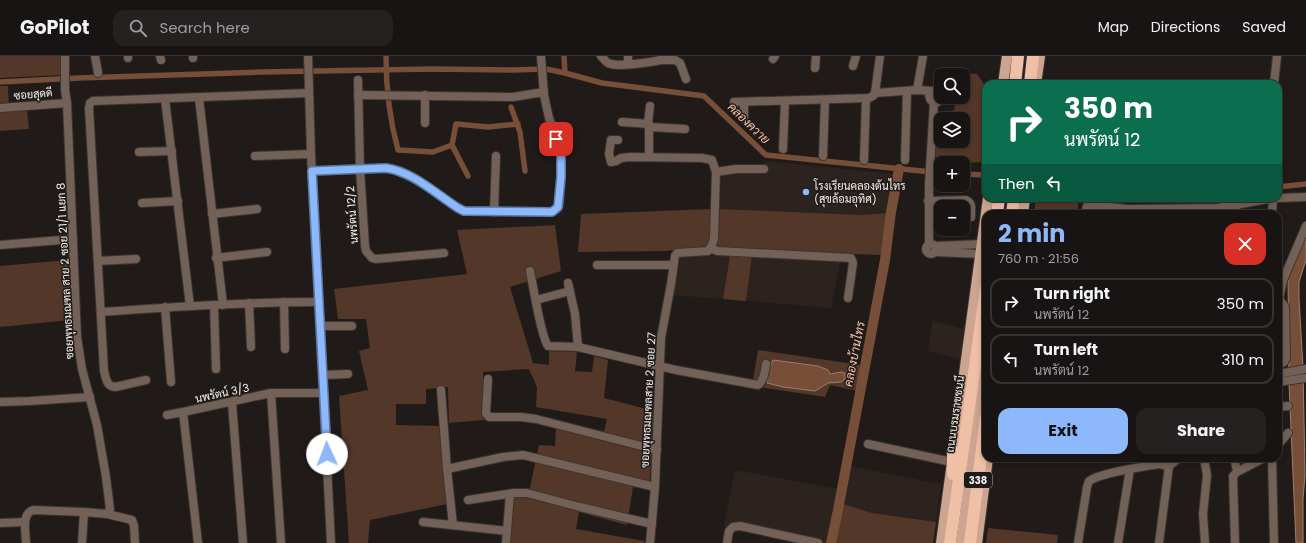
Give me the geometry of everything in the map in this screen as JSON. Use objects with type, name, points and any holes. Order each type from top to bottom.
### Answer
[{"type":"highway","points":[[1015,80],[1018,56]]},
{"type":"highway","points":[[1029,80],[1032,56]]},
{"type":"highway","name":"ถนนบรมราชชนนี","points":[[950,543],[982,316]]},
{"type":"highway","name":"338","points":[[969,542],[982,446]]},
{"type":"highway","points":[[950,543],[952,456]]},
{"type":"highway","points":[[969,542],[974,529],[978,497],[987,462]]},
{"type":"main road","points":[[1004,80],[1007,56]]},
{"type":"main road","points":[[1009,80],[1012,56]]},
{"type":"main road","points":[[1021,80],[1024,56]]},
{"type":"main road","points":[[1037,80],[1040,56]]},
{"type":"main road","points":[[1042,80],[1045,56]]},
{"type":"main road","points":[[979,268],[982,250]]},
{"type":"main road","name":"338","points":[[941,543],[982,250]]},
{"type":"main road","name":"338","points":[[954,543],[982,344]]},
{"type":"main road","name":"338","points":[[969,542],[982,405]]},
{"type":"street","name":"ซอยพุทธมณฑล สาย 2 ซอย 21/1 แยก 8","points":[[65,56],[65,90],[67,103],[78,343],[82,369],[98,433],[110,509],[107,514]]},
{"type":"street","points":[[95,56],[98,73]]},
{"type":"street","points":[[308,56],[311,154],[331,543]]},
{"type":"street","points":[[601,56],[607,62],[662,58],[678,61],[681,64],[686,79]]},
{"type":"street","points":[[815,68],[816,56]]},
{"type":"street","points":[[853,66],[856,56]]},
{"type":"street","points":[[734,102],[872,98],[876,93],[880,56]]},
{"type":"street","points":[[917,90],[923,56]]},
{"type":"street","points":[[1274,80],[1277,56]]},
{"type":"street","points":[[312,171],[386,168],[395,169],[418,180],[464,211],[552,212],[558,207],[561,177],[561,150],[549,118],[544,92],[541,60]]},
{"type":"street","name":"นพรัตน์ 12/2","points":[[358,80],[360,169],[365,246],[370,256],[376,259],[444,253]]},
{"type":"street","points":[[876,93],[907,90],[932,91],[929,96],[934,102],[928,201],[933,247],[982,244]]},
{"type":"street","points":[[905,160],[907,90]]},
{"type":"street","points":[[358,95],[513,97],[544,92]]},
{"type":"street","points":[[146,380],[115,387],[108,384],[103,357],[89,115],[90,103],[92,101],[309,93]]},
{"type":"street","points":[[424,95],[425,123]]},
{"type":"street","points":[[199,98],[216,258],[218,305],[216,369]]},
{"type":"street","points":[[165,99],[190,306]]},
{"type":"street","points":[[864,160],[866,99]]},
{"type":"street","points":[[823,156],[826,100]]},
{"type":"street","points":[[783,149],[785,101]]},
{"type":"street","points":[[744,102],[744,119]]},
{"type":"street","name":"ซอยสุดดี","points":[[0,108],[67,103]]},
{"type":"street","points":[[649,156],[650,106]]},
{"type":"street","points":[[622,122],[685,129]]},
{"type":"street","points":[[597,265],[673,265],[674,256],[677,253],[708,251],[714,240],[716,172],[711,159],[649,156],[624,157],[611,162],[609,154],[611,140],[618,140]]},
{"type":"street","points":[[139,152],[172,151]]},
{"type":"street","points":[[255,156],[311,154]]},
{"type":"street","points":[[494,212],[496,156]]},
{"type":"street","points":[[716,172],[736,169],[764,169]]},
{"type":"street","points":[[1282,198],[1306,197]]},
{"type":"street","points":[[928,201],[966,200],[971,205],[971,217]]},
{"type":"street","points":[[142,203],[178,201]]},
{"type":"street","points":[[1204,210],[1252,202]]},
{"type":"street","points":[[1086,210],[1087,206],[1090,205],[1118,210]]},
{"type":"street","points":[[1235,210],[1236,205]]},
{"type":"street","points":[[212,214],[257,209]]},
{"type":"street","points":[[1282,285],[1306,226]]},
{"type":"street","points":[[0,245],[73,239]]},
{"type":"street","points":[[710,248],[717,251],[851,258],[853,263],[848,298]]},
{"type":"street","points":[[216,258],[268,252]]},
{"type":"street","points":[[98,261],[136,259]]},
{"type":"street","name":"ซอยพุทธมณฑลสาย 2 ซอย 27","points":[[650,543],[657,450],[661,338],[673,265]]},
{"type":"street","points":[[530,271],[548,346],[578,347],[659,366],[758,384],[762,381],[766,364]]},
{"type":"street","points":[[536,300],[569,287],[575,314],[578,347]]},
{"type":"street","points":[[284,302],[285,349]]},
{"type":"street","points":[[101,312],[249,303],[319,302]]},
{"type":"street","points":[[249,303],[251,347]]},
{"type":"street","points":[[1282,303],[1285,307],[1286,358],[1282,363]]},
{"type":"street","points":[[165,307],[170,382]]},
{"type":"street","points":[[321,326],[352,326]]},
{"type":"street","points":[[323,375],[348,374]]},
{"type":"street","points":[[1282,375],[1290,376],[1304,374]]},
{"type":"street","points":[[1282,380],[1290,376]]},
{"type":"street","points":[[488,379],[486,413],[489,417],[521,417],[536,419],[657,450]]},
{"type":"street","points":[[441,390],[452,525]]},
{"type":"street","points":[[271,393],[282,543]]},
{"type":"street","name":"นพรัตน์ 3/3","points":[[198,543],[183,412],[271,393],[324,393]]},
{"type":"street","points":[[0,402],[90,397]]},
{"type":"street","points":[[232,402],[243,543]]},
{"type":"street","points":[[1282,407],[1288,406]]},
{"type":"street","points":[[167,415],[183,412]]},
{"type":"street","points":[[1282,440],[1288,433]]},
{"type":"street","points":[[868,444],[952,456]]},
{"type":"street","points":[[447,469],[503,457],[523,455],[655,486]]},
{"type":"street","points":[[1078,543],[1089,481],[1095,478],[1157,462]]},
{"type":"street","points":[[1163,462],[1169,466]]},
{"type":"street","points":[[1159,543],[1169,466],[1174,462]]},
{"type":"street","points":[[1204,543],[1203,514],[1207,475],[1205,462]]},
{"type":"street","points":[[1235,462],[1236,467]]},
{"type":"street","points":[[1234,543],[1233,476],[1237,472],[1256,462]]},
{"type":"street","points":[[1272,462],[1274,543]]},
{"type":"street","points":[[1118,543],[1130,469]]},
{"type":"street","points":[[468,500],[527,493],[652,524]]},
{"type":"street","points":[[506,543],[510,494]]},
{"type":"street","points":[[26,543],[25,522],[27,514],[33,510],[107,514],[132,520],[134,526],[135,543]]},
{"type":"street","points":[[82,543],[84,512]]},
{"type":"street","points":[[0,523],[25,522]]},
{"type":"street","points":[[423,522],[507,531]]},
{"type":"street","points":[[727,543],[729,531],[733,527],[740,526],[818,543]]},
{"type":"shaded area","points":[[0,56],[62,56],[62,75],[0,78]]},
{"type":"shaded area","points":[[970,74],[977,74],[982,81],[982,162],[970,163],[970,156],[935,156],[936,148],[970,148],[970,112],[947,112],[954,110],[955,104],[970,104]]},
{"type":"shaded area","points":[[0,86],[8,86],[9,110],[27,110],[29,129],[0,131]]},
{"type":"shaded area","name":"โรงเรียนคลองต้นไทร (สุขล้อมอุทิศ)","points":[[764,161],[894,174],[888,213],[862,215],[720,209],[722,174],[764,171]]},
{"type":"shaded area","points":[[1036,202],[1078,202],[1078,210],[1034,210]]},
{"type":"shaded area","points":[[711,209],[710,240],[706,246],[666,251],[578,252],[581,214]]},
{"type":"shaded area","points":[[720,209],[862,215],[888,213],[882,255],[717,249]]},
{"type":"shaded area","points":[[555,225],[561,271],[510,287],[533,363],[549,365],[549,351],[577,352],[575,371],[592,372],[594,356],[608,360],[604,398],[654,411],[649,490],[633,487],[627,525],[579,512],[576,529],[644,541],[644,543],[509,543],[513,497],[528,497],[539,445],[555,446],[556,428],[602,440],[607,419],[536,407],[537,387],[529,369],[483,372],[484,420],[449,423],[448,387],[426,389],[426,404],[396,404],[396,425],[439,426],[447,504],[370,520],[368,543],[349,543],[339,396],[368,390],[359,351],[370,348],[366,319],[338,319],[334,289],[467,274],[457,230]]},
{"type":"shaded area","points":[[1306,238],[1306,260],[1299,282],[1303,367],[1305,475],[1303,499],[1303,543],[1296,543],[1289,383],[1288,278]]},
{"type":"shaded area","points":[[753,250],[842,253],[831,308],[746,301]]},
{"type":"shaded area","points":[[730,255],[723,299],[672,295],[681,256]]},
{"type":"shaded area","points":[[730,255],[752,256],[746,301],[723,299]]},
{"type":"shaded area","points":[[68,260],[71,320],[0,327],[0,266]]},
{"type":"shaded area","points":[[933,321],[964,329],[960,359],[928,351]]},
{"type":"shaded area","points":[[758,350],[861,365],[858,391],[830,385],[825,397],[752,386]],"holes":[[[774,360],[818,366],[829,374],[841,372],[841,382],[828,383],[815,391],[783,387],[768,383]]]},
{"type":"shaded area","points":[[773,360],[818,366],[828,370],[830,374],[841,372],[845,373],[845,379],[841,382],[828,383],[815,391],[783,387],[767,383],[769,369]]},
{"type":"shaded area","points":[[850,466],[941,484],[936,522],[872,513],[843,504]]},
{"type":"shaded area","points":[[735,470],[839,489],[826,543],[804,543],[724,526]]},
{"type":"shaded area","points":[[843,504],[872,513],[936,522],[933,543],[835,543]]},
{"type":"shaded area","points":[[988,528],[1058,535],[1057,543],[986,543]]},
{"type":"waterway","points":[[386,56],[389,103],[398,150],[433,152],[452,145],[456,124],[488,127],[518,124]]},
{"type":"waterway","name":"คลองควาย","points":[[564,56],[565,73],[602,83],[704,96],[766,155],[934,172]]},
{"type":"waterway","points":[[0,82],[260,72],[432,69],[546,69],[565,73]]},
{"type":"waterway","points":[[511,107],[520,132],[525,171]]},
{"type":"waterway","points":[[452,145],[468,176]]},
{"type":"waterway","name":"คลองบ้านไทร","points":[[831,543],[885,260],[891,212],[899,169]]},
{"type":"waterway","name":"คลองควาย","points":[[970,174],[982,175]]},
{"type":"waterway","name":"คลองควาย","points":[[1282,187],[1306,184]]},
{"type":"place","name":"โรงเรียนคลองต้นไทร (สุขล้อมอุทิศ)","points":[[806,192]]},
{"type":"route","points":[[327,454],[312,171],[386,168],[395,169],[418,180],[464,211],[552,212],[559,206],[560,198],[561,150],[556,139]]}]
